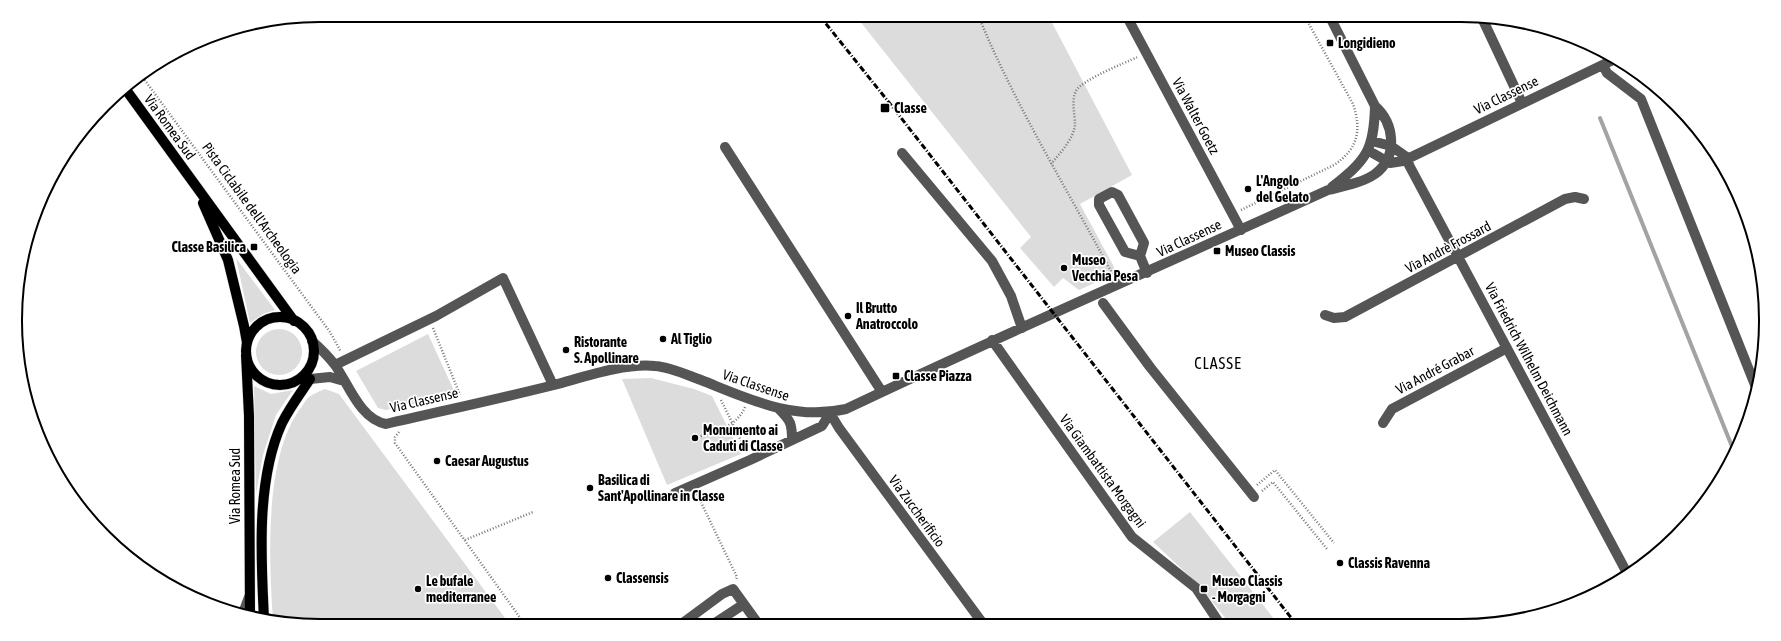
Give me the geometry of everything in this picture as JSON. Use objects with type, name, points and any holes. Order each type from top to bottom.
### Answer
[{"type":"main road","name":"Via Romea Sud","points":[[128,93],[294,321]]},
{"type":"main road","name":"Via Romea Sud","points":[[194,183],[228,260],[247,344]]},
{"type":"main road","points":[[275,318],[285,318],[294,321],[305,329],[312,340],[312,360],[307,378],[283,385],[272,384],[263,381],[254,374],[249,365],[246,355],[250,334],[265,321],[275,318]]},
{"type":"main road","name":"Via Romea Sud","points":[[246,355],[249,416],[250,610]]},
{"type":"main road","name":"Via Romea Sud","points":[[264,613],[264,485],[275,442],[283,423],[307,378]]},
{"type":"street","name":"Via Walter Goetz","points":[[1130,22],[1241,230]]},
{"type":"street","points":[[1332,22],[1375,106],[1383,113],[1390,127],[1391,146]]},
{"type":"street","points":[[1485,23],[1522,103]]},
{"type":"street","name":"Via Classense","points":[[1386,161],[1395,164],[1610,62]]},
{"type":"street","points":[[1603,65],[1607,73],[1641,99],[1753,380]]},
{"type":"street","points":[[1370,146],[1375,106]]},
{"type":"street","points":[[1370,146],[1391,146],[1408,158]]},
{"type":"street","points":[[1370,146],[1386,161]]},
{"type":"street","name":"Via Classense","points":[[1328,190],[1354,170],[1370,146]]},
{"type":"street","name":"Via Classense","points":[[312,340],[335,365],[344,381],[370,417],[378,422],[386,424],[553,385],[615,368],[655,366],[686,375],[779,409],[796,413],[830,413],[846,409],[992,340],[1147,273],[1328,190],[1362,181],[1376,173],[1386,161],[1391,146]]},
{"type":"street","points":[[725,147],[882,392]]},
{"type":"street","points":[[902,153],[992,261],[1008,291],[1022,328]]},
{"type":"street","name":"Via Friedrich Wilhelm Deichmann","points":[[1408,158],[1409,165],[1458,258],[1625,570]]},
{"type":"street","points":[[1140,256],[1125,252],[1099,205],[1099,199],[1101,196],[1112,192],[1118,194],[1144,243],[1140,256],[1147,273]]},
{"type":"street","name":"Via Andrè Frossard","points":[[1325,315],[1334,318],[1345,317],[1458,258],[1565,199],[1575,197],[1584,199]]},
{"type":"street","points":[[335,365],[429,319],[503,278],[553,385]]},
{"type":"street","points":[[1103,304],[1150,367],[1252,494]]},
{"type":"street","name":"Via Giambattista Morgagni","points":[[992,340],[1132,537],[1196,588],[1217,619]]},
{"type":"street","name":"Via André Grabar","points":[[1383,423],[1392,409],[1507,348]]},
{"type":"street","points":[[307,378],[330,377],[344,381]]},
{"type":"street","points":[[779,409],[789,418],[792,425],[792,440]]},
{"type":"street","points":[[675,492],[750,460],[822,426],[830,413]]},
{"type":"street","name":"Via Zuccherificio","points":[[830,413],[839,428],[980,619]]},
{"type":"street","points":[[688,619],[722,594],[733,589],[755,619]]},
{"type":"street","points":[[245,609],[250,595]]},
{"type":"street","points":[[721,619],[744,604]]},
{"type":"path","points":[[981,22],[993,53],[1051,164],[1113,277]]},
{"type":"path","points":[[1236,204],[1240,210],[1334,165],[1343,159],[1354,143],[1359,129],[1358,119],[1352,104],[1308,22]]},
{"type":"path","points":[[1051,164],[1065,146],[1075,126],[1075,92],[1083,84],[1147,53]]},
{"type":"path","name":"Pista Ciclabile dell'Archeologia","points":[[145,80],[330,332],[342,354]]},
{"type":"path","points":[[429,319],[461,395],[454,396]]},
{"type":"path","points":[[714,386],[750,460]]},
{"type":"path","points":[[695,438],[733,424],[742,414],[745,407]]},
{"type":"path","points":[[395,443],[521,619]]},
{"type":"path","points":[[1252,494],[1275,470],[1334,543]]},
{"type":"path","points":[[1252,494],[1273,482],[1327,549]]},
{"type":"path","points":[[697,493],[737,577],[733,589]]},
{"type":"path","points":[[465,540],[533,512]]},
{"type":"shaded area","points":[[861,22],[1052,22],[1132,175],[1080,204],[1114,267],[1114,274],[1079,290],[1063,278],[1054,287],[1020,248],[1031,237]]},
{"type":"shaded area","points":[[236,258],[275,310],[263,314],[250,323]]},
{"type":"shaded area","points":[[279,329],[292,333],[298,339],[302,352],[298,365],[292,371],[279,375],[266,371],[260,365],[256,352],[260,339],[266,333]]},
{"type":"shaded area","points":[[428,334],[456,395],[386,410],[378,408],[356,371]]},
{"type":"shaded area","points":[[651,378],[694,389],[712,396],[741,454],[667,485],[622,379]]},
{"type":"shaded area","points":[[254,386],[271,394],[293,390],[276,415],[263,455],[256,494]]},
{"type":"shaded area","points":[[325,389],[339,394],[506,619],[320,619],[273,615],[270,540],[275,482],[280,454],[288,430],[300,409],[308,398]]},
{"type":"shaded area","points":[[1190,512],[1274,619],[1226,619],[1199,585],[1153,542]]},
{"type":"waterway","points":[[1600,118],[1731,445]]},
{"type":"railway","points":[[825,22],[1292,619]]},
{"type":"place","name":"Longidieno","points":[[1330,43]]},
{"type":"place","name":"Classe","points":[[885,108]]},
{"type":"place","name":"L'Angolo del Gelato","points":[[1248,189]]},
{"type":"place","name":"Classe Basilica","points":[[254,247]]},
{"type":"place","name":"Museo Classis","points":[[1217,251]]},
{"type":"place","name":"Museo Vecchia Pesa","points":[[1064,268]]},
{"type":"place","name":"Il Brutto Anatroccolo","points":[[848,316]]},
{"type":"place","name":"Al Tiglio","points":[[663,339]]},
{"type":"place","name":"Ristorante S. Apollinare","points":[[566,350]]},
{"type":"place","name":"Classe Piazza","points":[[896,376]]},
{"type":"place","name":"Monumento ai Caduti di Classe","points":[[695,438]]},
{"type":"place","name":"Caesar Augustus","points":[[437,461]]},
{"type":"place","name":"Basilica di Sant'Apollinare in Classe","points":[[590,488]]},
{"type":"place","name":"Classis Ravenna","points":[[1340,563]]},
{"type":"place","name":"Classensis","points":[[608,578]]},
{"type":"place","name":"Le bufale mediterranee","points":[[418,589]]},
{"type":"place","name":"Museo Classis - Morgagni","points":[[1204,589]]},
{"type":"district","name":"CLASSE","points":[[1218,363]]}]
